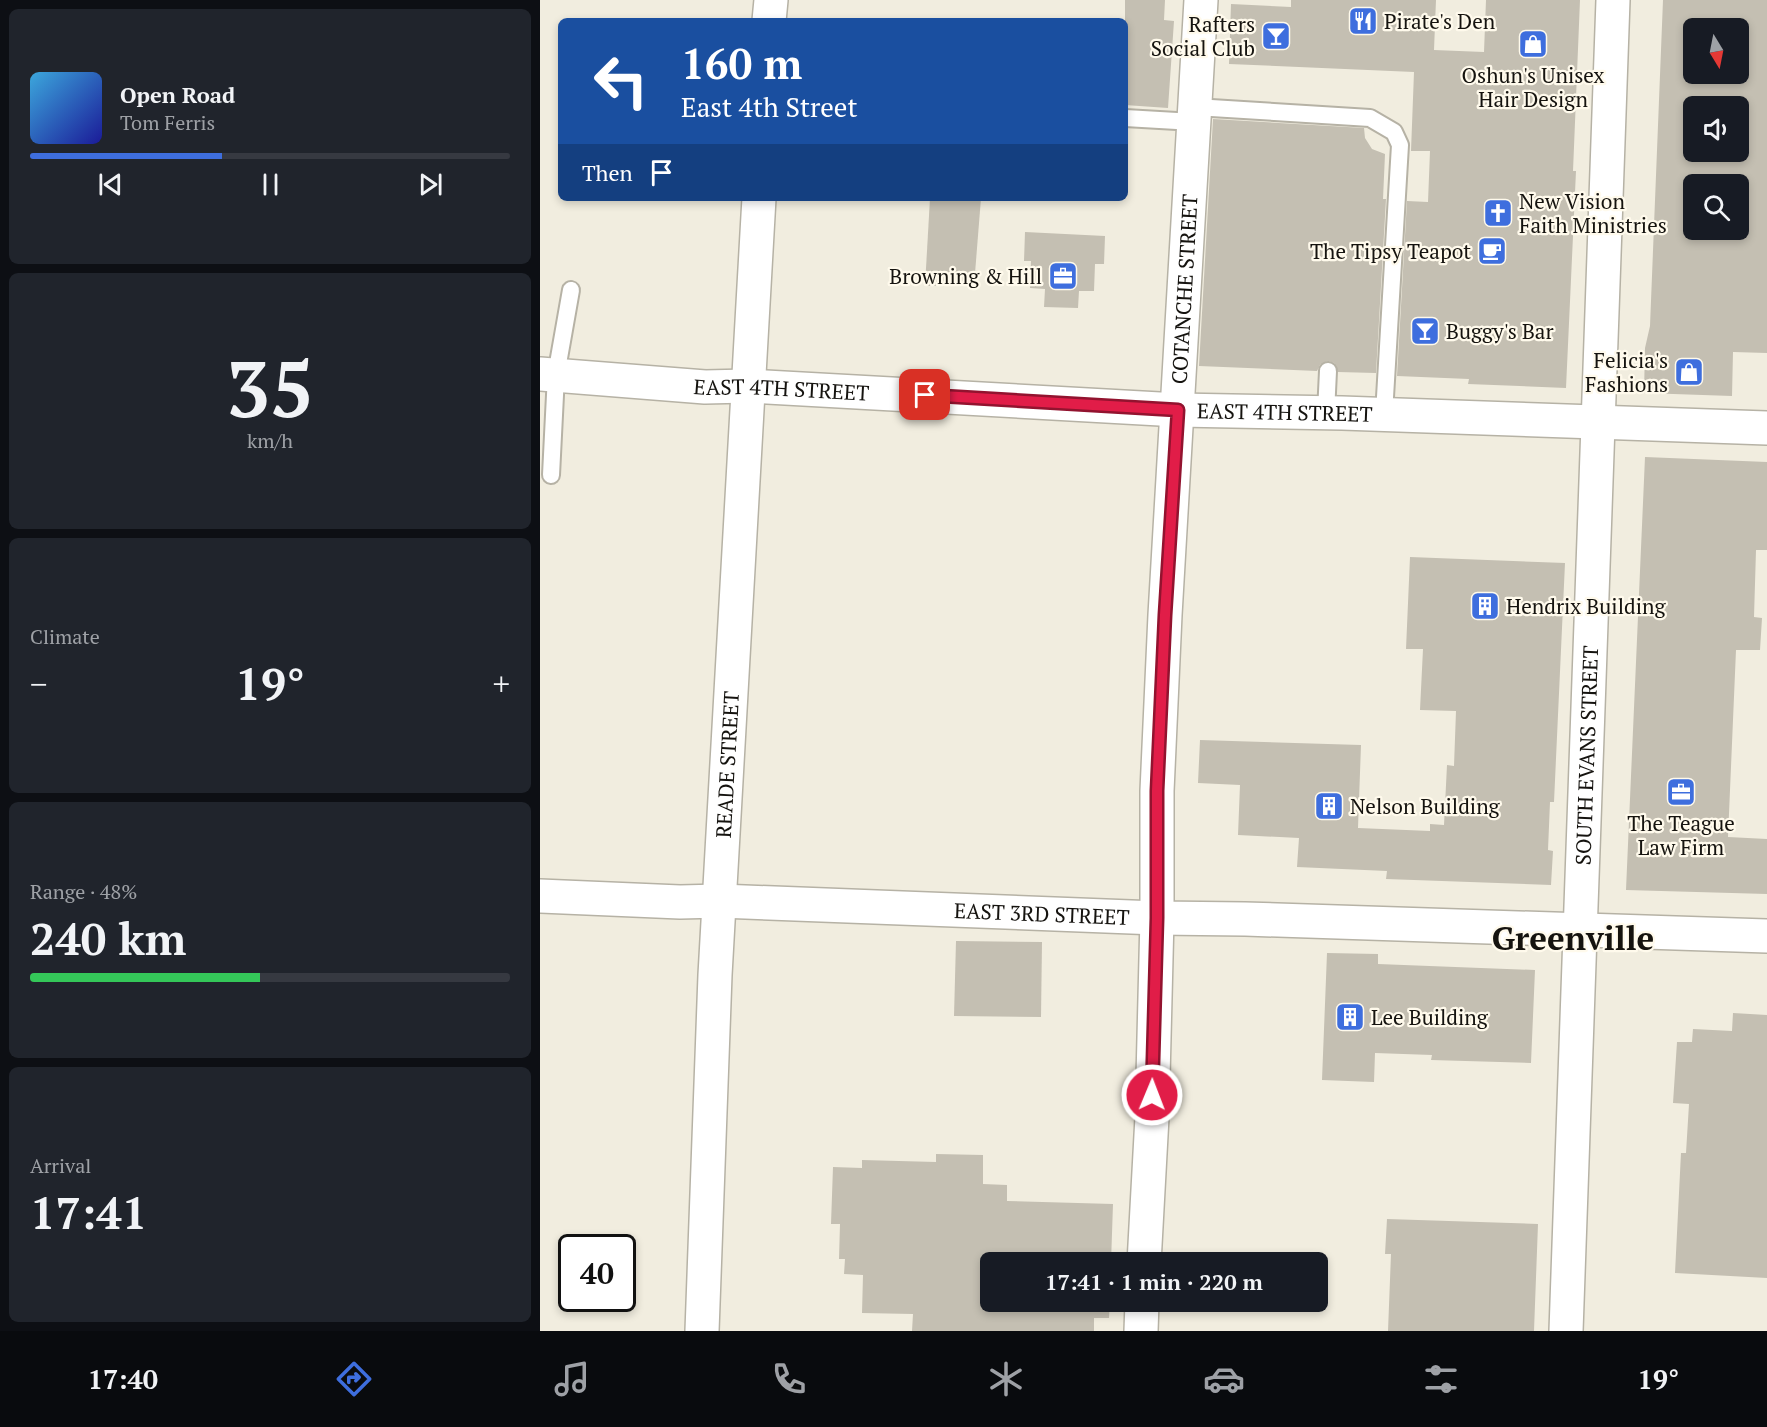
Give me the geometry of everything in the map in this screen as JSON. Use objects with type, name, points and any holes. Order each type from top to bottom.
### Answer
[{"type":"street","points":[[769,18],[771,0]]},
{"type":"street","name":"COTANCHE STREET","points":[[1145,1252],[1157,918],[1157,791],[1178,410],[1200,158],[1195,115],[1201,0]]},
{"type":"street","name":"SOUTH EVANS STREET","points":[[1566,1331],[1613,0]]},
{"type":"street","name":"READE STREET","points":[[702,1331],[720,901],[759,201]]},
{"type":"street","name":"EAST 4TH STREET","points":[[548,374],[705,387],[747,386],[1178,410],[1384,414],[1767,428]]},
{"type":"street","name":"EAST 3RD STREET","points":[[540,896],[1157,918],[1767,936]]},
{"type":"street","points":[[1141,1331],[1142,1312]]},
{"type":"lane","points":[[1128,118],[1195,115],[1370,118],[1395,132],[1400,145],[1384,414]]},
{"type":"lane","points":[[551,475],[548,374],[572,290]]},
{"type":"lane","points":[[1326,413],[1328,371]]},
{"type":"building","points":[[1125,0],[1165,0],[1164,20],[1174,21],[1168,108],[1128,105],[1128,18],[1125,18]]},
{"type":"building","points":[[1291,0],[1436,0],[1434,50],[1484,52],[1486,0],[1580,0],[1573,171],[1576,171],[1566,388],[1468,384],[1469,379],[1397,376],[1407,201],[1428,202],[1430,151],[1411,151],[1414,72],[1229,64],[1231,4],[1291,7]]},
{"type":"building","points":[[1663,0],[1767,0],[1767,353],[1733,352],[1732,396],[1644,393],[1645,348],[1650,326]]},
{"type":"building","points":[[1213,119],[1364,128],[1365,138],[1372,149],[1385,154],[1383,199],[1386,199],[1376,373],[1338,372],[1334,363],[1328,361],[1320,365],[1317,371],[1199,366]]},
{"type":"building","points":[[930,201],[981,201],[974,286],[925,286]]},
{"type":"building","name":"Browning & Hill","points":[[1025,232],[1105,236],[1104,264],[1095,264],[1094,291],[1079,291],[1078,308],[1044,307],[1045,289],[1030,288],[1031,261],[1024,261]]},
{"type":"building","points":[[1645,457],[1767,462],[1767,550],[1756,550],[1754,617],[1762,618],[1760,650],[1736,650],[1728,837],[1767,839],[1767,894],[1626,890]]},
{"type":"building","points":[[1410,557],[1565,563],[1554,802],[1550,802],[1548,850],[1553,851],[1551,885],[1386,879],[1387,871],[1297,867],[1299,838],[1238,835],[1240,785],[1198,783],[1200,740],[1361,745],[1358,828],[1430,831],[1430,824],[1444,825],[1447,765],[1454,766],[1456,711],[1420,710],[1423,649],[1406,649]]},
{"type":"building","points":[[956,941],[1042,942],[1041,1017],[954,1016]]},
{"type":"building","points":[[1327,953],[1378,954],[1378,964],[1535,970],[1531,1063],[1431,1060],[1432,1055],[1375,1053],[1374,1082],[1322,1080]]},
{"type":"building","points":[[1733,1013],[1767,1015],[1767,1278],[1675,1273],[1681,1153],[1686,1153],[1689,1104],[1673,1103],[1677,1042],[1692,1042],[1693,1029],[1732,1031]]},
{"type":"building","points":[[936,1154],[983,1155],[983,1184],[1007,1185],[1007,1201],[1113,1204],[1111,1252],[980,1252],[980,1312],[1109,1312],[1109,1318],[1094,1318],[1094,1331],[912,1331],[913,1314],[862,1313],[863,1275],[844,1274],[845,1259],[839,1259],[840,1224],[831,1224],[833,1167],[862,1168],[862,1160],[936,1162]]},
{"type":"building","points":[[1387,1219],[1538,1224],[1534,1331],[1388,1331],[1391,1254],[1385,1254]]},
{"type":"place","name":"Pirate's Den","points":[[1363,21]]},
{"type":"place","name":"Rafters Social Club","points":[[1276,36]]},
{"type":"place","name":"Oshun's Unisex Hair Design","points":[[1533,44]]},
{"type":"place","name":"New Vision Faith Ministries","points":[[1498,213]]},
{"type":"place","name":"The Tipsy Teapot","points":[[1492,251]]},
{"type":"place","name":"Browning & Hill","points":[[1063,276]]},
{"type":"place","name":"Buggy's Bar","points":[[1425,331]]},
{"type":"place","name":"Felicia's Fashions","points":[[1689,372]]},
{"type":"place","name":"Hendrix Building","points":[[1485,606]]},
{"type":"place","name":"The Teague Law Firm","points":[[1681,792]]},
{"type":"place","name":"Nelson Building","points":[[1329,806]]},
{"type":"place","name":"Lee Building","points":[[1350,1017]]},
{"type":"district","name":"Greenville","points":[[1573,937]]},
{"type":"route","points":[[925,395],[1178,410],[1157,791],[1157,918],[1152,1095]]}]
